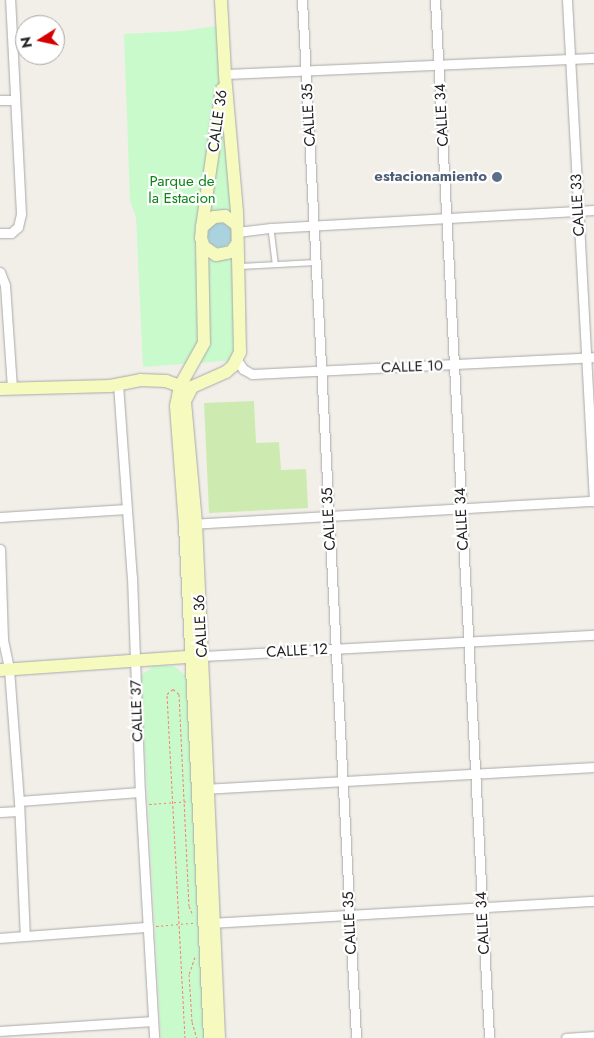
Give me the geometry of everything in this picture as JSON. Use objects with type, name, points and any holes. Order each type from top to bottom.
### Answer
[{"type":"street","points":[[0,233],[11,233],[18,228],[21,214],[10,0]]},
{"type":"street","name":"CALLE 36","points":[[210,1038],[204,923],[197,656],[185,401],[192,387],[222,374],[237,360],[240,340],[237,234],[221,0]]},
{"type":"street","name":"CALLE 35","points":[[302,0],[322,370],[334,650],[343,782],[356,1038]]},
{"type":"street","name":"CALLE 34","points":[[435,0],[489,1038]]},
{"type":"street","name":"CALLE 33","points":[[567,0],[578,210],[590,357],[594,501]]},
{"type":"street","points":[[225,74],[306,72],[594,58]]},
{"type":"street","name":"CALLE 36","points":[[202,227],[225,74]]},
{"type":"street","points":[[0,100],[15,100]]},
{"type":"street","points":[[237,234],[271,228],[314,225],[594,210]]},
{"type":"street","points":[[219,216],[229,218],[237,234],[231,252],[221,255],[212,253],[202,243],[202,227],[209,219],[219,216]]},
{"type":"street","name":"CALLE 36","points":[[191,524],[176,406],[180,386],[204,343],[206,332],[202,243]]},
{"type":"street","points":[[0,272],[5,285],[6,389],[118,384],[132,380],[156,380],[180,386]]},
{"type":"street","name":"CALLE 10","points":[[237,360],[247,372],[252,374],[590,357]]},
{"type":"street","name":"CALLE 37","points":[[118,384],[136,661],[140,792],[154,1038]]},
{"type":"street","points":[[191,524],[594,501]]},
{"type":"street","points":[[0,517],[127,510]]},
{"type":"street","points":[[0,549],[4,669],[20,811],[25,936]]},
{"type":"street","name":"CALLE 12","points":[[4,669],[197,656],[594,635]]},
{"type":"street","points":[[201,793],[343,782],[594,767]]},
{"type":"street","points":[[19,800],[140,792]]},
{"type":"street","points":[[0,812],[20,811]]},
{"type":"street","points":[[204,923],[482,909],[594,901]]},
{"type":"street","name":"CALLE 36","points":[[204,923],[219,1038]]},
{"type":"street","points":[[0,938],[148,928]]},
{"type":"street","points":[[0,1031],[153,1021]]},
{"type":"street","points":[[566,1038],[594,1036]]},
{"type":"lane","points":[[271,228],[275,264]]},
{"type":"lane","points":[[237,266],[316,262]]},
{"type":"path","points":[[185,1038],[167,694],[173,689],[179,694],[189,906],[204,923]]},
{"type":"path","points":[[141,804],[184,802],[201,793]]},
{"type":"path","points":[[148,928],[204,923]]},
{"type":"path","points":[[195,956],[189,974],[192,1022],[197,1038]]},
{"type":"green space","name":"Parque de la Estacion","points":[[223,25],[230,124],[237,360],[143,367],[136,217],[130,201],[124,34],[182,31]]},
{"type":"green space","points":[[254,401],[256,443],[279,442],[281,470],[306,469],[308,508],[209,513],[204,403]]},
{"type":"green space","points":[[155,666],[174,666],[186,676],[205,1038],[161,1038],[141,679],[143,673]]},
{"type":"water","points":[[220,223],[229,226],[232,235],[229,244],[220,247],[211,244],[208,235],[211,226]]},
{"type":"place","name":"estacionamiento","points":[[497,177]]}]
